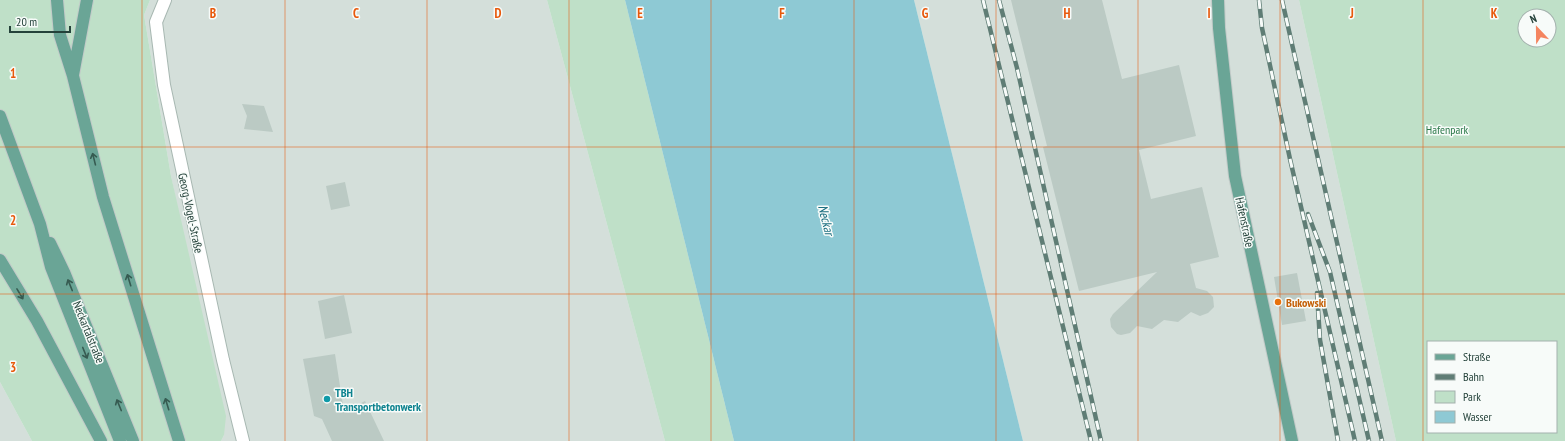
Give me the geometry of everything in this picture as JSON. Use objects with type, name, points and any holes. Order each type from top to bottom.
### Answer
[{"type":"main road","points":[[57,0],[60,35],[73,76],[103,197],[179,441]]},
{"type":"main road","points":[[73,76],[87,0]]},
{"type":"main road","name":"Hafenstraße","points":[[1218,0],[1219,28],[1235,176],[1292,441]]},
{"type":"main road","name":"Neckartalstraße","points":[[0,116],[40,224],[51,267],[120,441]]},
{"type":"main road","name":"Neckartalstraße","points":[[40,224],[64,272],[133,441]]},
{"type":"main road","points":[[0,260],[41,328],[101,441]]},
{"type":"street","name":"Georg-Vogel-Straße","points":[[165,0],[156,22],[164,85],[238,426],[243,441]]},
{"type":"street","points":[[233,441],[238,426]]},
{"type":"shaded area","points":[[150,0],[547,0],[665,441],[221,441],[224,435],[171,176],[144,15]]},
{"type":"shaded area","points":[[914,0],[1299,0],[1396,441],[1023,441]]},
{"type":"shaded area","points":[[0,382],[32,441],[0,441]]},
{"type":"green space","points":[[0,0],[150,0],[144,15],[171,176],[226,416],[224,435],[221,441],[32,441],[0,382]]},
{"type":"green space","points":[[547,0],[625,0],[734,441],[665,441]]},
{"type":"green space","name":"Hafenpark","points":[[1299,0],[1565,0],[1565,441],[1396,441]]},
{"type":"water","name":"Neckar","points":[[625,0],[914,0],[1023,441],[734,441]]},
{"type":"building","points":[[1011,0],[1102,0],[1122,79],[1179,65],[1196,136],[1139,150],[1151,199],[1202,187],[1219,257],[1190,264],[1196,288],[1207,291],[1213,297],[1214,307],[1208,313],[1200,316],[1191,312],[1178,322],[1164,320],[1152,329],[1137,326],[1130,333],[1121,335],[1117,334],[1111,327],[1110,319],[1113,314],[1157,272],[1079,291],[1043,147],[1047,146]]},
{"type":"building","points":[[242,104],[264,106],[273,132],[244,129],[247,116]]},
{"type":"building","points":[[345,182],[350,206],[331,210],[326,186]]},
{"type":"building","points":[[1297,273],[1306,321],[1282,325],[1274,277]]},
{"type":"building","points":[[344,295],[352,333],[325,339],[318,301]]},
{"type":"building","name":"TBH Transportbetonwerk","points":[[335,354],[344,412],[365,401],[384,441],[332,441],[322,419],[314,416],[303,359]]},
{"type":"railway","points":[[983,0],[1091,441]]},
{"type":"railway","points":[[999,0],[1017,68],[1101,441]]},
{"type":"railway","points":[[1259,0],[1262,28],[1290,159],[1355,441]]},
{"type":"railway","points":[[1282,0],[1382,441]]},
{"type":"railway","points":[[1308,214],[1330,272],[1369,441]]},
{"type":"railway","points":[[1317,293],[1320,340],[1338,441]]},
{"type":"place","name":"Bukowski","points":[[1278,302]]},
{"type":"place","name":"TBH Transportbetonwerk","points":[[327,399]]}]
